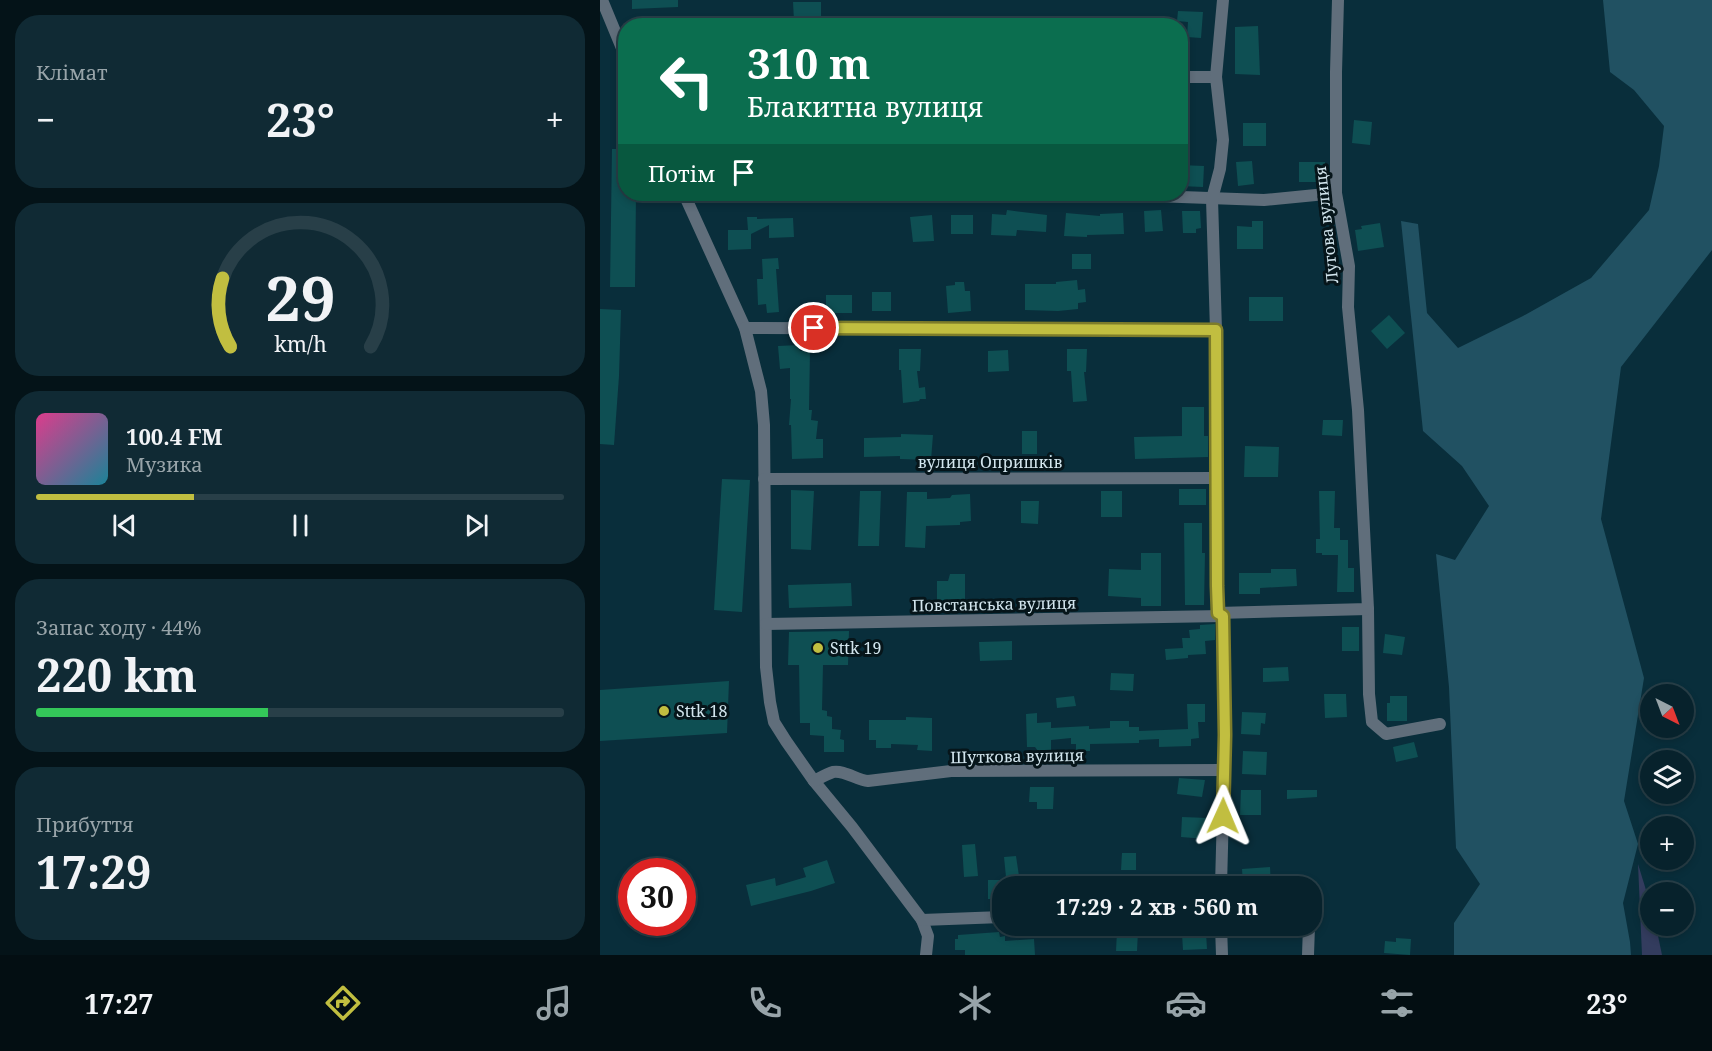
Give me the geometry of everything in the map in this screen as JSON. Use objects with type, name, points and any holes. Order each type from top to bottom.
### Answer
[{"type":"street","points":[[602,0],[618,39]]},
{"type":"street","points":[[1221,876],[1225,735],[1212,199],[1220,169],[1223,140],[1215,77],[1224,0]]},
{"type":"street","name":"Лугова вулиця","points":[[1338,0],[1336,193],[1349,266],[1348,307],[1358,410],[1372,722],[1386,734],[1440,724]]},
{"type":"street","points":[[1188,77],[1215,77]]},
{"type":"street","points":[[1188,198],[1264,200],[1336,193]]},
{"type":"street","points":[[688,201],[745,328],[761,391],[764,425],[766,667],[774,722],[814,781],[922,920],[927,936],[926,955]]},
{"type":"street","points":[[745,328],[1216,330]]},
{"type":"street","name":"вулиця Опришків","points":[[764,479],[1217,478]]},
{"type":"street","name":"Повстанська вулиця","points":[[766,624],[1368,609]]},
{"type":"street","name":"Шуткова вулиця","points":[[814,781],[833,772],[841,772],[858,780],[868,781],[951,771],[1224,770]]},
{"type":"street","points":[[922,920],[992,917]]},
{"type":"street","points":[[1221,936],[1222,955]]},
{"type":"street","points":[[1308,955],[1309,936]]},
{"type":"shaded area","points":[[1603,0],[1712,0],[1712,250],[1621,367],[1601,519],[1644,678],[1643,684],[1640,684],[1640,703],[1624,801],[1638,844],[1623,903],[1631,955],[1454,955],[1454,923],[1480,884],[1456,848],[1449,687],[1436,554],[1455,560],[1489,506],[1462,466],[1423,431],[1401,221],[1418,224],[1427,313],[1458,348],[1523,316],[1591,278],[1649,210],[1659,166],[1664,126],[1634,90],[1610,72]]},
{"type":"shaded area","points":[[1638,864],[1644,882],[1640,882],[1640,910]]},
{"type":"shaded area","points":[[1641,936],[1658,936],[1662,955],[1642,955]]},
{"type":"building","points":[[632,0],[678,0],[678,7],[632,9]]},
{"type":"building","points":[[793,2],[821,2],[821,18],[794,18]]},
{"type":"building","points":[[1178,11],[1203,12],[1201,38],[1188,37],[1188,18],[1177,18]]},
{"type":"building","points":[[1258,26],[1260,75],[1235,74],[1235,27]]},
{"type":"building","points":[[1354,120],[1372,122],[1370,145],[1352,143]]},
{"type":"building","points":[[1243,123],[1266,123],[1266,146],[1243,146]]},
{"type":"building","points":[[612,149],[618,149],[618,201],[636,201],[635,287],[610,287]]},
{"type":"building","points":[[1252,161],[1254,184],[1238,186],[1236,162]]},
{"type":"building","points":[[1299,162],[1325,162],[1325,182],[1299,182]]},
{"type":"building","points":[[1188,165],[1204,166],[1203,187],[1188,186]]},
{"type":"building","points":[[1007,210],[1047,215],[1046,232],[1017,230],[1016,236],[991,235],[992,214],[1006,215]]},
{"type":"building","points":[[1161,210],[1163,231],[1145,232],[1144,211]]},
{"type":"building","points":[[1182,211],[1200,211],[1201,228],[1196,229],[1196,233],[1183,233]]},
{"type":"building","points":[[1066,213],[1100,216],[1100,214],[1123,213],[1124,234],[1064,236]]},
{"type":"building","points":[[932,215],[934,241],[913,242],[910,217]]},
{"type":"building","points":[[951,215],[973,215],[973,234],[951,234]]},
{"type":"building","points":[[747,217],[793,218],[794,237],[769,238],[769,225],[751,234],[751,249],[728,250],[728,230],[748,230]]},
{"type":"building","points":[[1252,221],[1263,221],[1263,249],[1237,249],[1237,226],[1252,227]]},
{"type":"building","points":[[1380,223],[1384,247],[1358,251],[1355,230],[1362,229],[1361,226]]},
{"type":"building","points":[[1072,254],[1091,254],[1091,269],[1072,269]]},
{"type":"building","points":[[778,258],[779,269],[776,269],[779,312],[767,313],[766,304],[758,305],[757,279],[763,279],[762,259]]},
{"type":"building","points":[[1077,280],[1078,290],[1085,289],[1086,302],[1078,303],[1078,309],[1025,310],[1025,284],[1056,284],[1056,282]]},
{"type":"building","points":[[955,282],[964,282],[965,291],[970,291],[971,311],[948,313],[946,286],[955,285]]},
{"type":"building","points":[[872,292],[891,292],[891,311],[872,311]]},
{"type":"building","points":[[826,295],[852,295],[852,313],[826,313]]},
{"type":"building","points":[[1249,297],[1283,297],[1283,321],[1249,321]]},
{"type":"building","points":[[600,309],[621,310],[614,445],[600,444]]},
{"type":"building","points":[[1389,315],[1405,333],[1387,349],[1371,331]]},
{"type":"building","points":[[799,345],[800,351],[810,350],[809,410],[812,410],[811,420],[818,421],[816,439],[823,439],[823,458],[792,459],[791,425],[789,425],[790,368],[780,369],[778,346]]},
{"type":"building","points":[[899,349],[921,349],[920,371],[917,371],[919,388],[925,387],[926,399],[903,403]]},
{"type":"building","points":[[1067,349],[1087,349],[1086,372],[1084,372],[1087,401],[1073,402],[1071,371],[1067,371]]},
{"type":"building","points":[[1008,350],[1009,371],[988,372],[988,351]]},
{"type":"building","points":[[1182,407],[1204,407],[1204,436],[1208,436],[1208,457],[1135,459],[1134,437],[1182,436]]},
{"type":"building","points":[[1323,420],[1343,420],[1342,436],[1322,435]]},
{"type":"building","points":[[1022,431],[1037,431],[1037,454],[1022,454]]},
{"type":"building","points":[[901,434],[933,435],[931,460],[900,459],[900,456],[864,457],[864,438],[901,437]]},
{"type":"building","points":[[1245,446],[1279,447],[1278,477],[1244,477]]},
{"type":"building","points":[[722,479],[750,480],[742,612],[714,610]]},
{"type":"building","points":[[1179,489],[1206,489],[1206,505],[1179,505]]},
{"type":"building","points":[[791,490],[814,491],[811,550],[791,549]]},
{"type":"building","points":[[860,491],[881,491],[879,546],[858,546]]},
{"type":"building","points":[[1101,491],[1122,491],[1122,517],[1101,517]]},
{"type":"building","points":[[1319,491],[1335,491],[1334,528],[1340,528],[1340,540],[1348,540],[1348,568],[1354,568],[1354,592],[1337,592],[1338,555],[1316,553],[1316,539],[1320,539]]},
{"type":"building","points":[[907,492],[927,492],[927,499],[970,494],[971,521],[960,522],[960,525],[926,526],[925,548],[905,547]]},
{"type":"building","points":[[1021,501],[1039,501],[1038,524],[1021,523]]},
{"type":"building","points":[[1184,523],[1202,523],[1202,553],[1205,553],[1204,605],[1185,605]]},
{"type":"building","points":[[1141,553],[1161,553],[1161,606],[1141,606],[1141,598],[1108,596],[1109,569],[1141,570]]},
{"type":"building","points":[[1271,569],[1296,569],[1297,586],[1260,588],[1260,594],[1239,594],[1239,573],[1271,573]]},
{"type":"building","points":[[950,574],[965,574],[965,600],[937,601],[937,581],[948,581]]},
{"type":"building","points":[[851,583],[852,606],[789,608],[788,585]]},
{"type":"building","points":[[1215,624],[1215,640],[1205,641],[1206,654],[1166,660],[1165,649],[1183,648],[1182,638],[1190,638],[1189,630],[1200,629],[1200,625]]},
{"type":"building","points":[[1342,627],[1359,627],[1359,651],[1342,651]]},
{"type":"building","points":[[849,631],[848,665],[823,665],[822,710],[827,711],[827,716],[832,717],[832,729],[841,730],[840,739],[844,740],[844,752],[824,752],[824,736],[810,735],[810,723],[800,723],[799,665],[788,665],[789,632]]},
{"type":"building","points":[[1385,634],[1405,637],[1402,655],[1383,653]]},
{"type":"building","points":[[1012,641],[1012,660],[980,661],[979,642]]},
{"type":"building","points":[[1288,667],[1289,681],[1263,682],[1263,668]]},
{"type":"building","points":[[1111,673],[1134,674],[1133,691],[1110,690]]},
{"type":"building","name":"Sttk 18","points":[[729,681],[727,733],[600,741],[600,690]]},
{"type":"building","points":[[1324,694],[1346,694],[1347,717],[1325,718]]},
{"type":"building","points":[[1074,696],[1076,706],[1057,708],[1056,698]]},
{"type":"building","points":[[1390,696],[1407,696],[1407,721],[1387,721],[1387,703],[1390,703]]},
{"type":"building","points":[[1187,704],[1205,704],[1205,722],[1198,722],[1199,738],[1191,739],[1191,746],[1159,747],[1159,739],[1139,740],[1139,743],[1090,744],[1090,751],[1076,751],[1076,744],[1071,744],[1071,738],[1051,740],[1051,751],[1038,751],[1035,747],[1027,747],[1026,714],[1037,713],[1037,723],[1051,722],[1051,728],[1089,726],[1089,729],[1110,728],[1110,721],[1129,721],[1129,727],[1139,727],[1139,731],[1188,729]]},
{"type":"building","points":[[1242,712],[1266,713],[1265,724],[1261,723],[1260,735],[1241,734]]},
{"type":"building","points":[[906,717],[932,718],[932,751],[917,750],[918,745],[891,744],[891,748],[876,748],[876,740],[869,740],[869,720],[906,720]]},
{"type":"building","points":[[1414,742],[1418,757],[1396,762],[1393,747]]},
{"type":"building","points":[[1243,751],[1267,752],[1266,775],[1242,774]]},
{"type":"building","points":[[1179,778],[1205,780],[1202,797],[1177,794]]},
{"type":"building","points":[[1030,787],[1054,787],[1053,809],[1037,809],[1037,802],[1029,802]]},
{"type":"building","points":[[1241,790],[1261,790],[1261,815],[1240,815]]},
{"type":"building","points":[[1287,790],[1317,790],[1317,797],[1287,799]]},
{"type":"building","points":[[1182,817],[1208,818],[1206,839],[1181,837]]},
{"type":"building","points":[[975,844],[978,876],[964,877],[962,845]]},
{"type":"building","points":[[1122,853],[1136,853],[1136,870],[1121,870]]},
{"type":"building","points":[[1016,856],[1019,876],[1006,876],[1004,857]]},
{"type":"building","points":[[827,860],[835,883],[751,906],[746,885],[775,878],[776,886],[806,877],[803,868]]},
{"type":"building","points":[[1270,867],[1270,876],[1242,876],[1242,869]]},
{"type":"building","points":[[988,880],[992,880],[992,899],[988,899]]},
{"type":"building","points":[[992,933],[992,936],[1005,936],[1005,941],[1034,939],[1035,955],[965,955],[965,950],[955,950],[955,939],[958,939],[958,935]]},
{"type":"building","points":[[1117,936],[1138,936],[1137,951],[1116,951]]},
{"type":"building","points":[[1182,936],[1206,936],[1207,949],[1183,950]]},
{"type":"building","points":[[1396,938],[1411,939],[1410,955],[1384,953],[1385,941],[1396,942]]},
{"type":"place","name":"Sttk 19","points":[[818,648]]},
{"type":"place","name":"Sttk 18","points":[[664,711]]},
{"type":"route","points":[[814,328],[1216,330],[1217,586],[1218,613],[1223,616],[1225,735],[1223,816]]}]
